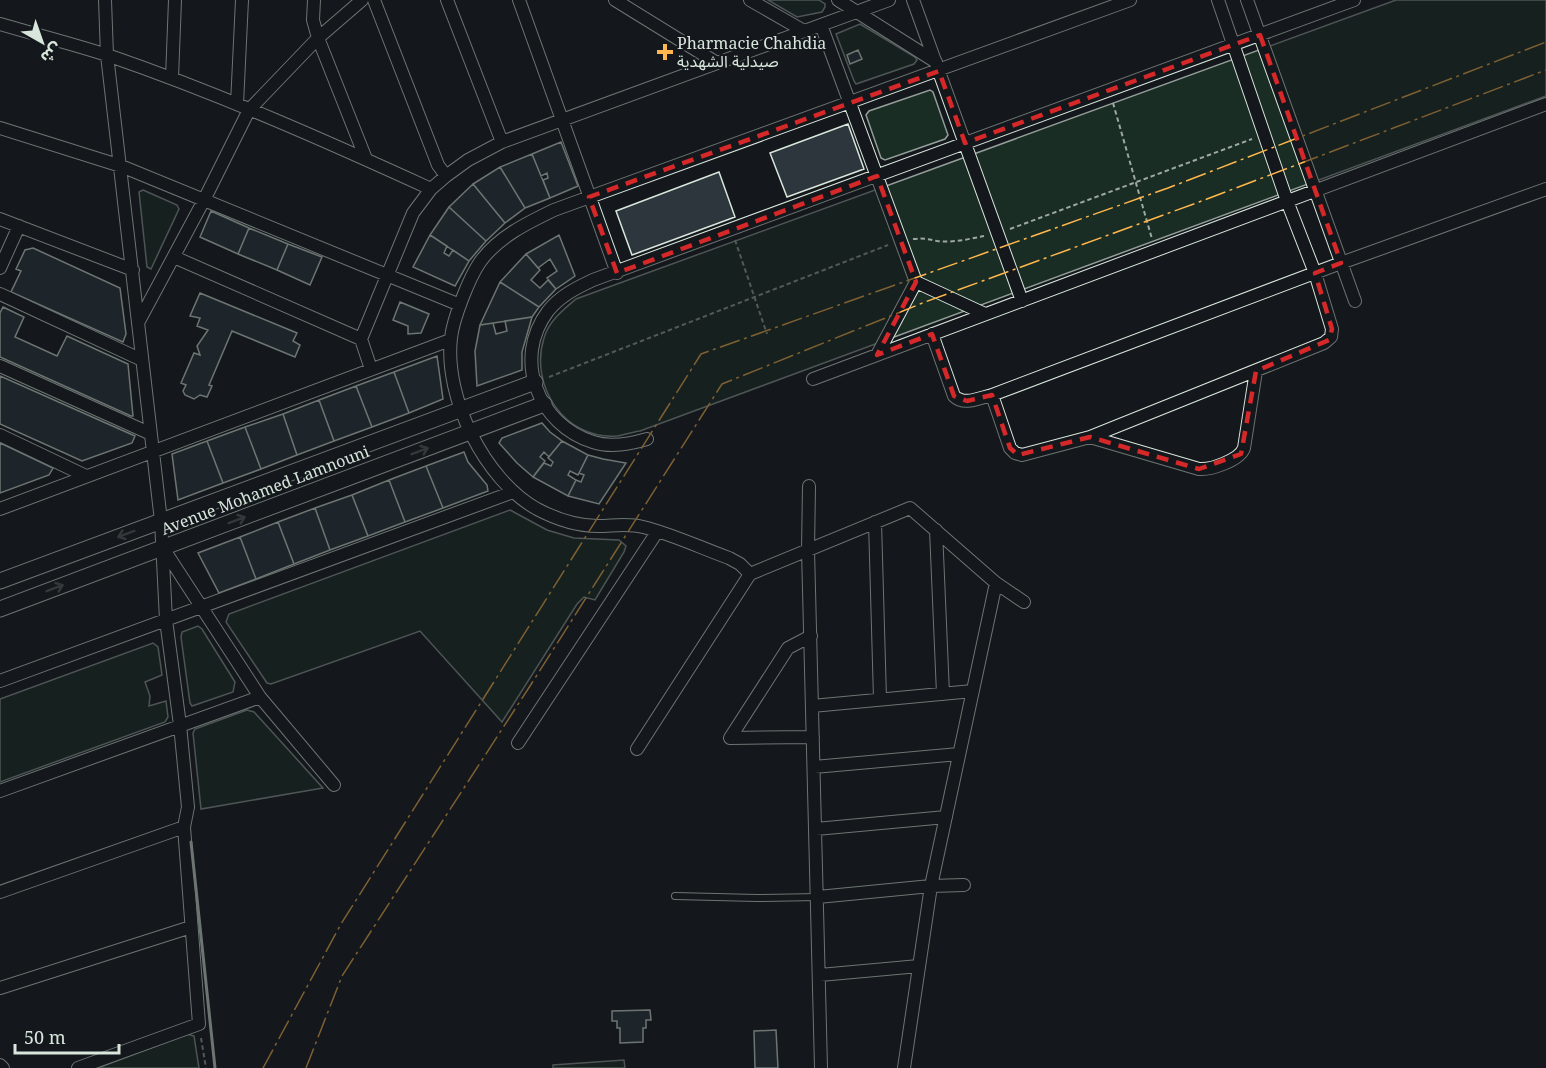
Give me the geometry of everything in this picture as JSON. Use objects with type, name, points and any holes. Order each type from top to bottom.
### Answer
[{"type":"street","points":[[78,1068],[199,1024],[184,827],[188,807],[166,620],[161,521],[149,434],[107,56],[105,0]]},
{"type":"street","points":[[172,78],[175,0]]},
{"type":"street","points":[[237,104],[242,0]]},
{"type":"street","points":[[314,0],[313,20],[318,38],[366,159]]},
{"type":"street","points":[[138,323],[249,110],[318,38],[362,0]]},
{"type":"street","points":[[374,0],[438,165],[446,176]]},
{"type":"street","points":[[447,0],[502,142]]},
{"type":"street","points":[[519,0],[617,273]]},
{"type":"street","points":[[615,0],[717,63]]},
{"type":"street","points":[[750,0],[804,31]]},
{"type":"street","points":[[838,0],[858,11],[938,67]]},
{"type":"street","points":[[371,369],[361,339],[413,213],[432,189],[468,160],[502,142],[889,0]]},
{"type":"street","points":[[913,0],[1022,301]]},
{"type":"street","points":[[750,574],[740,564],[729,558],[643,527],[596,526],[559,520],[513,492],[484,458],[460,410],[453,385],[450,340],[460,306],[480,262],[497,244],[521,226],[554,210],[850,103],[938,67],[1130,0]]},
{"type":"street","points":[[992,395],[1010,448],[1022,456],[1090,437],[1324,343],[1331,337],[1332,329],[1315,273],[1287,201],[1218,0]]},
{"type":"street","points":[[1247,0],[1355,301]]},
{"type":"street","points":[[647,439],[621,446],[594,443],[570,432],[550,415],[537,391],[531,364],[535,336],[548,312],[568,292],[1354,0]]},
{"type":"street","points":[[0,24],[172,78],[432,189]]},
{"type":"street","points":[[821,25],[916,282],[985,314]]},
{"type":"street","points":[[813,379],[1546,104]]},
{"type":"street","points":[[0,128],[121,166],[460,306]]},
{"type":"street","points":[[932,334],[954,396],[967,401],[992,395],[1341,263],[1546,189]]},
{"type":"street","points":[[0,219],[132,270]]},
{"type":"street","points":[[0,268],[19,226]]},
{"type":"street","points":[[174,257],[361,339]]},
{"type":"street","points":[[877,355],[916,282]]},
{"type":"street","points":[[0,294],[142,360]]},
{"type":"street","points":[[0,509],[450,340]]},
{"type":"street","points":[[0,366],[149,434]]},
{"type":"street","points":[[1090,437],[1199,469],[1206,469],[1241,454],[1244,448],[1256,371]]},
{"type":"street","name":"Avenue Mohamed Lamnouni","points":[[0,581],[535,382]]},
{"type":"street","name":"Avenue Mohamed Lamnouni","points":[[0,609],[544,404]]},
{"type":"street","points":[[0,435],[86,476]]},
{"type":"street","points":[[809,486],[808,550],[821,1068]]},
{"type":"street","points":[[0,681],[513,492]]},
{"type":"street","points":[[637,749],[750,574],[910,507],[996,583],[1024,602]]},
{"type":"street","points":[[874,522],[880,699]]},
{"type":"street","points":[[936,530],[943,694]]},
{"type":"street","points":[[518,743],[657,532]]},
{"type":"street","points":[[163,548],[260,697],[334,785]]},
{"type":"street","points":[[904,1068],[931,886],[996,583]]},
{"type":"street","points":[[810,636],[788,648],[730,738],[813,737]]},
{"type":"street","points":[[812,706],[973,691]]},
{"type":"street","points":[[0,791],[260,697]]},
{"type":"street","points":[[814,767],[959,754]]},
{"type":"street","points":[[816,829],[946,817]]},
{"type":"street","points":[[0,892],[184,827]]},
{"type":"street","points":[[818,897],[964,885]]},
{"type":"street","points":[[0,988],[191,927]]},
{"type":"street","points":[[820,975],[919,966]]},
{"type":"lane","points":[[675,896],[818,897]]},
{"type":"path","points":[[1109,90],[1156,250]]},
{"type":"path","points":[[731,230],[768,334]]},
{"type":"path","points":[[199,1024],[206,1068]]},
{"type":"highlighted area","points":[[1260,35],[1341,263],[1315,273],[1332,329],[1329,340],[1256,371],[1241,454],[1199,469],[1090,437],[1018,455],[1010,448],[992,395],[967,401],[954,396],[932,334],[877,355],[916,282],[877,176],[617,273],[589,197],[939,71],[965,143]]},
{"type":"green space","points":[[768,0],[819,0],[825,4],[825,7],[822,12],[797,17]]},
{"type":"green space","points":[[1396,0],[1546,0],[1546,96],[640,431],[617,436],[598,435],[581,429],[555,406],[547,391],[542,374],[541,356],[544,338],[553,321],[576,299]]},
{"type":"green space","points":[[860,24],[917,60],[914,64],[856,84],[836,34]]},
{"type":"green space","points":[[930,90],[933,92],[948,135],[945,139],[885,160],[881,158],[866,115],[869,111]]},
{"type":"green space","points":[[143,190],[177,205],[179,209],[151,269],[147,267],[139,192]]},
{"type":"green space","points":[[510,510],[547,530],[574,538],[619,540],[626,546],[595,600],[584,597],[577,604],[502,722],[420,631],[271,684],[267,683],[226,622],[229,614]]},
{"type":"green space","points":[[198,626],[235,682],[233,692],[192,706],[181,637],[182,632]]},
{"type":"green space","points":[[153,643],[158,647],[162,675],[145,682],[150,696],[149,706],[166,701],[168,717],[165,722],[0,782],[0,699]]},
{"type":"green space","points":[[247,710],[254,712],[323,788],[201,809],[193,733],[195,729]]},
{"type":"green space","points":[[187,1034],[194,1036],[199,1068],[98,1068]]},
{"type":"green space","points":[[624,1060],[625,1068],[553,1068],[553,1065]]},
{"type":"building","points":[[858,50],[862,59],[850,64],[847,55]]},
{"type":"building","points":[[848,124],[864,169],[787,197],[770,153]]},
{"type":"building","points":[[561,142],[578,186],[550,198],[543,180],[548,178],[547,173],[541,176],[532,154]]},
{"type":"building","points":[[532,154],[550,198],[525,208],[500,167]]},
{"type":"building","points":[[500,167],[525,208],[505,223],[473,184]]},
{"type":"building","points":[[719,172],[735,217],[632,255],[616,211]]},
{"type":"building","points":[[473,184],[505,223],[486,241],[449,207]]},
{"type":"building","points":[[449,207],[486,241],[469,261],[430,235]]},
{"type":"building","points":[[211,211],[249,228],[238,254],[200,237]]},
{"type":"building","points":[[249,228],[288,244],[277,270],[238,254]]},
{"type":"building","points":[[430,235],[447,246],[444,253],[449,256],[453,250],[469,261],[455,286],[413,267]]},
{"type":"building","points":[[559,235],[575,276],[556,289],[547,278],[557,271],[550,259],[538,268],[526,254]]},
{"type":"building","points":[[288,244],[322,257],[310,285],[277,270]]},
{"type":"building","points":[[33,248],[120,288],[126,334],[123,342],[11,292],[21,271],[16,269],[25,250]]},
{"type":"building","points":[[526,254],[540,270],[531,280],[540,288],[548,280],[556,289],[539,307],[500,282]]},
{"type":"building","points":[[500,282],[539,307],[532,317],[480,325]]},
{"type":"building","points":[[200,293],[297,333],[293,341],[300,345],[295,357],[232,331],[209,385],[212,386],[207,397],[200,395],[194,399],[185,395],[183,391],[186,385],[181,383],[194,353],[200,355],[197,346],[208,330],[197,326],[200,318],[190,316]]},
{"type":"building","points":[[400,302],[429,314],[421,333],[408,334],[408,326],[393,320]]},
{"type":"building","points":[[3,307],[24,317],[15,337],[57,356],[67,336],[128,364],[133,416],[0,357],[0,313]]},
{"type":"building","points":[[532,317],[522,352],[522,370],[477,386],[475,351],[480,325],[493,323],[496,334],[507,331],[505,321]]},
{"type":"building","points":[[437,356],[443,399],[409,413],[394,372]]},
{"type":"building","points":[[394,372],[409,413],[372,427],[356,386]]},
{"type":"building","points":[[0,376],[135,436],[132,443],[82,461],[0,424]]},
{"type":"building","points":[[356,386],[372,427],[334,441],[319,400]]},
{"type":"building","points":[[319,400],[334,441],[297,455],[283,414]]},
{"type":"building","points":[[283,414],[297,455],[261,469],[245,427]]},
{"type":"building","points":[[542,423],[562,441],[549,457],[544,452],[540,457],[545,461],[533,477],[499,443],[502,438]]},
{"type":"building","points":[[245,427],[261,469],[223,483],[207,441]]},
{"type":"building","points":[[207,441],[223,483],[178,500],[172,454]]},
{"type":"building","points":[[562,441],[588,455],[578,475],[570,471],[568,475],[576,480],[568,496],[533,477],[544,463],[551,466],[553,462],[548,458]]},
{"type":"building","points":[[0,443],[53,468],[49,475],[0,493]]},
{"type":"building","points":[[464,452],[468,462],[487,485],[488,491],[443,508],[426,466]]},
{"type":"building","points":[[588,455],[626,463],[599,504],[568,496],[576,480],[581,482],[584,475],[579,473]]},
{"type":"building","points":[[426,466],[443,508],[405,522],[389,480]]},
{"type":"building","points":[[389,480],[405,522],[368,536],[352,495]]},
{"type":"building","points":[[352,495],[368,536],[330,550],[315,508]]},
{"type":"building","points":[[315,508],[330,550],[294,564],[278,522]]},
{"type":"building","points":[[278,522],[294,564],[256,579],[240,537]]},
{"type":"building","points":[[240,537],[256,579],[219,593],[198,553]]},
{"type":"building","points":[[650,1010],[651,1020],[646,1020],[646,1028],[643,1028],[643,1042],[620,1043],[620,1028],[617,1028],[617,1021],[612,1021],[612,1011]]},
{"type":"building","points":[[776,1030],[778,1068],[755,1068],[754,1031]]},
{"type":"wall","points":[[191,842],[215,1068]]},
{"type":"power","points":[[263,1068],[341,924],[701,354],[1168,188],[1546,42]]},
{"type":"power","points":[[306,1068],[342,976],[722,384],[925,302],[1199,202],[1546,70]]},
{"type":"place","name":"Pharmacie Chahdia صيدلية الشهدية","points":[[665,52]]}]
